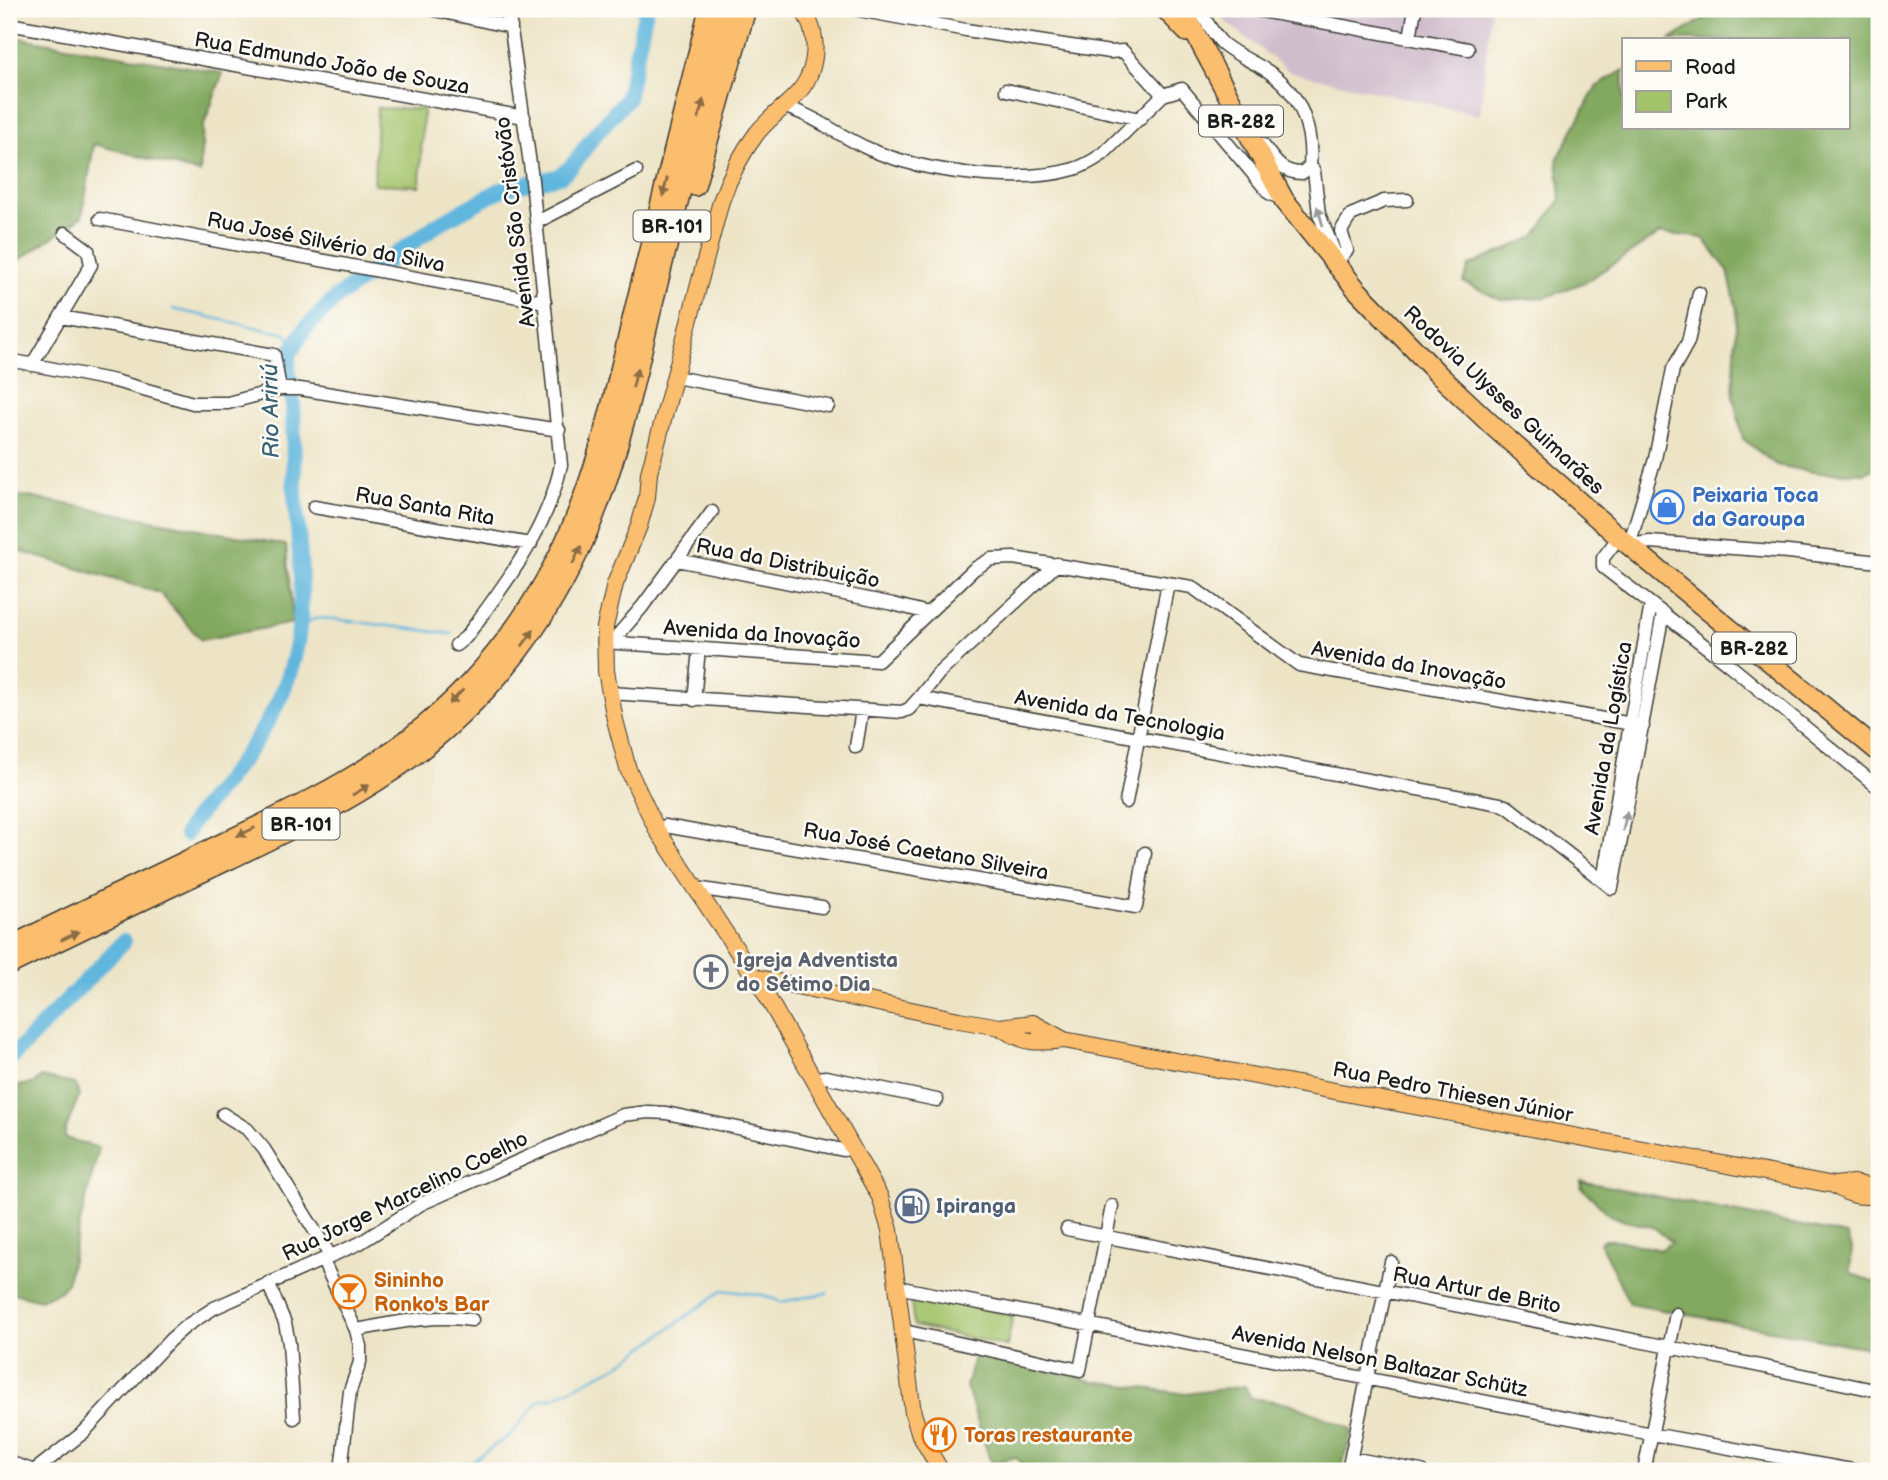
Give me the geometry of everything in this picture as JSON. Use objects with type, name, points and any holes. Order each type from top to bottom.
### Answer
[{"type":"highway","name":"BR-101","points":[[687,97],[700,9]]},
{"type":"highway","name":"BR-101","points":[[9,947],[285,813],[362,771],[439,713],[496,653],[542,586],[564,544],[583,498],[611,406],[709,9]]},
{"type":"highway","name":"BR-101","points":[[9,965],[334,807],[412,757],[450,726],[485,692],[516,655],[569,573],[589,529],[618,444],[726,9]]},
{"type":"highway","points":[[662,268],[679,232],[697,180],[746,9]]},
{"type":"highway","points":[[1165,9],[1199,41]]},
{"type":"highway","name":"Rodovia Ulysses Guimarães","points":[[1182,9],[1284,200],[1357,290],[1439,375],[1624,541],[1879,752]]},
{"type":"main road","points":[[803,9],[814,37],[813,63],[802,88],[782,106],[748,145],[726,188],[649,473],[644,508],[609,604],[608,642],[604,655],[615,720],[628,769],[657,830],[773,1008],[880,1197],[890,1230],[912,1413],[920,1435],[941,1471]]},
{"type":"main road","name":"Rua Pedro Thiesen Júnior","points":[[754,977],[1016,1030],[1034,1023],[1041,1035],[1064,1040],[1874,1192]]},
{"type":"main road","points":[[773,1008],[792,986]]},
{"type":"street","points":[[430,9],[511,27]]},
{"type":"street","name":"Avenida São Cristóvão","points":[[456,645],[466,637],[516,570],[531,544],[559,477],[561,465],[534,192],[508,9]]},
{"type":"street","points":[[853,9],[967,30],[1110,52],[1123,51],[1163,95]]},
{"type":"street","points":[[1199,9],[1220,42],[1241,58],[1269,72],[1296,98],[1307,121],[1311,141],[1310,166],[1314,171],[1319,214],[1336,253],[1336,264]]},
{"type":"street","points":[[1251,9],[1468,49]]},
{"type":"street","points":[[1410,38],[1415,9]]},
{"type":"street","name":"Rua Edmundo João de Souza","points":[[9,24],[524,117]]},
{"type":"street","points":[[782,106],[806,114],[867,149],[904,162],[958,171],[1023,177],[1068,170],[1092,161],[1103,154],[1163,95],[1178,89],[1186,92],[1269,192],[1284,200]]},
{"type":"street","points":[[1006,90],[1140,119]]},
{"type":"street","points":[[1247,133],[1256,137],[1286,171],[1300,173],[1310,166]]},
{"type":"street","points":[[537,222],[636,172]]},
{"type":"street","points":[[1336,264],[1347,250],[1341,231],[1351,215],[1384,201],[1408,200]]},
{"type":"street","name":"Rua José Silvério da Silva","points":[[100,219],[545,302]]},
{"type":"street","points":[[32,365],[89,271],[90,254],[83,245],[65,233]]},
{"type":"street","points":[[1699,293],[1688,342],[1673,369],[1655,459],[1624,541],[1602,558],[1603,567],[1727,663],[1879,788]]},
{"type":"street","points":[[61,317],[274,355],[283,389]]},
{"type":"street","points":[[9,360],[115,381],[193,403],[228,403],[283,389],[300,389],[559,430]]},
{"type":"street","points":[[675,377],[828,406]]},
{"type":"street","name":"Rua Santa Rita","points":[[314,507],[531,544]]},
{"type":"street","points":[[608,642],[642,607],[712,512]]},
{"type":"street","points":[[1624,541],[1824,555],[1879,562]]},
{"type":"street","name":"Avenida da Inovação","points":[[608,642],[875,662],[974,569],[991,559],[1013,558],[1192,587],[1298,665],[1636,725]]},
{"type":"street","name":"Rua da Distribuição","points":[[677,560],[928,613]]},
{"type":"street","points":[[610,693],[906,712],[923,699],[937,677],[1057,564]]},
{"type":"street","points":[[1126,802],[1168,583]]},
{"type":"street","name":"Rua da Distribuição","points":[[893,604],[911,630]]},
{"type":"street","name":"Avenida da Logística","points":[[1636,725],[1651,604]]},
{"type":"street","name":"Avenida da Logística","points":[[1607,884],[1636,725],[1663,613]]},
{"type":"street","points":[[694,699],[699,649]]},
{"type":"street","points":[[937,677],[938,696],[943,702]]},
{"type":"street","name":"Avenida da Tecnologia","points":[[923,699],[1500,804],[1508,807],[1607,884]]},
{"type":"street","points":[[856,747],[862,710]]},
{"type":"street","name":"Rua José Caetano Silveira","points":[[657,830],[665,826],[1136,907],[1145,853]]},
{"type":"street","points":[[696,888],[822,907]]},
{"type":"street","points":[[814,1078],[825,1077],[937,1100]]},
{"type":"street","name":"Rua Jorge Marcelino Coelho","points":[[34,1471],[84,1432],[186,1326],[214,1308],[360,1243],[421,1204],[623,1115],[666,1113],[844,1150],[853,1148]]},
{"type":"street","points":[[223,1114],[247,1129],[264,1149],[327,1259],[356,1330],[360,1362],[350,1391],[341,1471]]},
{"type":"street","points":[[904,1331],[1080,1370],[1112,1206]]},
{"type":"street","name":"Rua Artur de Brito","points":[[1067,1229],[1879,1391]]},
{"type":"street","points":[[1348,1471],[1391,1262]]},
{"type":"street","points":[[268,1283],[285,1323],[289,1343],[294,1418]]},
{"type":"street","name":"Avenida Nelson Baltazar Schütz","points":[[897,1287],[1652,1434],[1857,1471]]},
{"type":"street","points":[[1644,1471],[1676,1314]]},
{"type":"street","points":[[356,1330],[426,1318],[472,1320]]},
{"type":"street","points":[[1352,1458],[1421,1471]]},
{"type":"street","points":[[9,1462],[34,1471]]},
{"type":"shaded area","points":[[1218,9],[1491,9],[1480,115],[1290,72],[1226,22]]},
{"type":"green space","points":[[1719,9],[1879,9],[1879,467],[1864,473],[1818,473],[1776,465],[1743,439],[1733,396],[1737,311],[1728,271],[1703,238],[1661,233],[1585,282],[1544,298],[1501,300],[1463,282],[1469,266],[1534,237],[1561,199],[1557,160],[1596,87],[1622,71],[1622,130],[1850,130],[1850,38],[1673,38]]},
{"type":"green space","points":[[9,36],[223,73],[203,127],[200,173],[94,144],[82,217],[9,267]]},
{"type":"green space","points":[[377,108],[423,109],[420,186],[374,184]]},
{"type":"green space","points":[[9,496],[23,496],[286,545],[293,623],[201,640],[160,593],[9,548]]},
{"type":"green space","points":[[41,1077],[75,1084],[79,1096],[65,1131],[65,1138],[99,1148],[67,1283],[59,1292],[40,1300],[9,1292],[9,1097],[17,1086],[35,1083]]},
{"type":"green space","points":[[1581,1181],[1847,1235],[1852,1248],[1850,1272],[1871,1282],[1879,1281],[1879,1350],[1630,1304],[1600,1243],[1603,1240],[1618,1240],[1660,1250],[1672,1242],[1653,1227],[1610,1215],[1581,1187]]},
{"type":"green space","points":[[910,1294],[1013,1315],[1007,1346],[914,1326]]},
{"type":"green space","points":[[975,1353],[1057,1370],[1088,1380],[1186,1394],[1245,1386],[1251,1398],[1289,1403],[1352,1429],[1341,1471],[1029,1471],[1016,1457],[991,1463],[966,1386]]},
{"type":"waterway","name":"Rio Aririú","points":[[186,834],[262,731],[284,689],[293,662],[301,607],[301,580],[289,355],[304,330],[336,298],[438,224],[502,189],[560,176],[572,166],[596,133],[627,99],[646,9]]},
{"type":"waterway","points":[[173,309],[286,334],[295,342]]},
{"type":"waterway","points":[[300,625],[317,618],[334,619],[452,634]]},
{"type":"waterway","name":"Rio Aririú","points":[[9,1060],[124,941]]},
{"type":"waterway","points":[[465,1471],[468,1464],[510,1435],[541,1399],[552,1398],[619,1365],[723,1290],[763,1295],[781,1302],[827,1293]]},
{"type":"place","name":"Peixaria Toca da Garoupa","points":[[1667,507]]},
{"type":"place","name":"Igreja Adventista do Sétimo Dia","points":[[711,972]]},
{"type":"place","name":"Ipiranga","points":[[912,1206]]},
{"type":"place","name":"Sininho Ronko's Bar","points":[[349,1292]]},
{"type":"place","name":"Toras restaurante","points":[[939,1435]]}]
